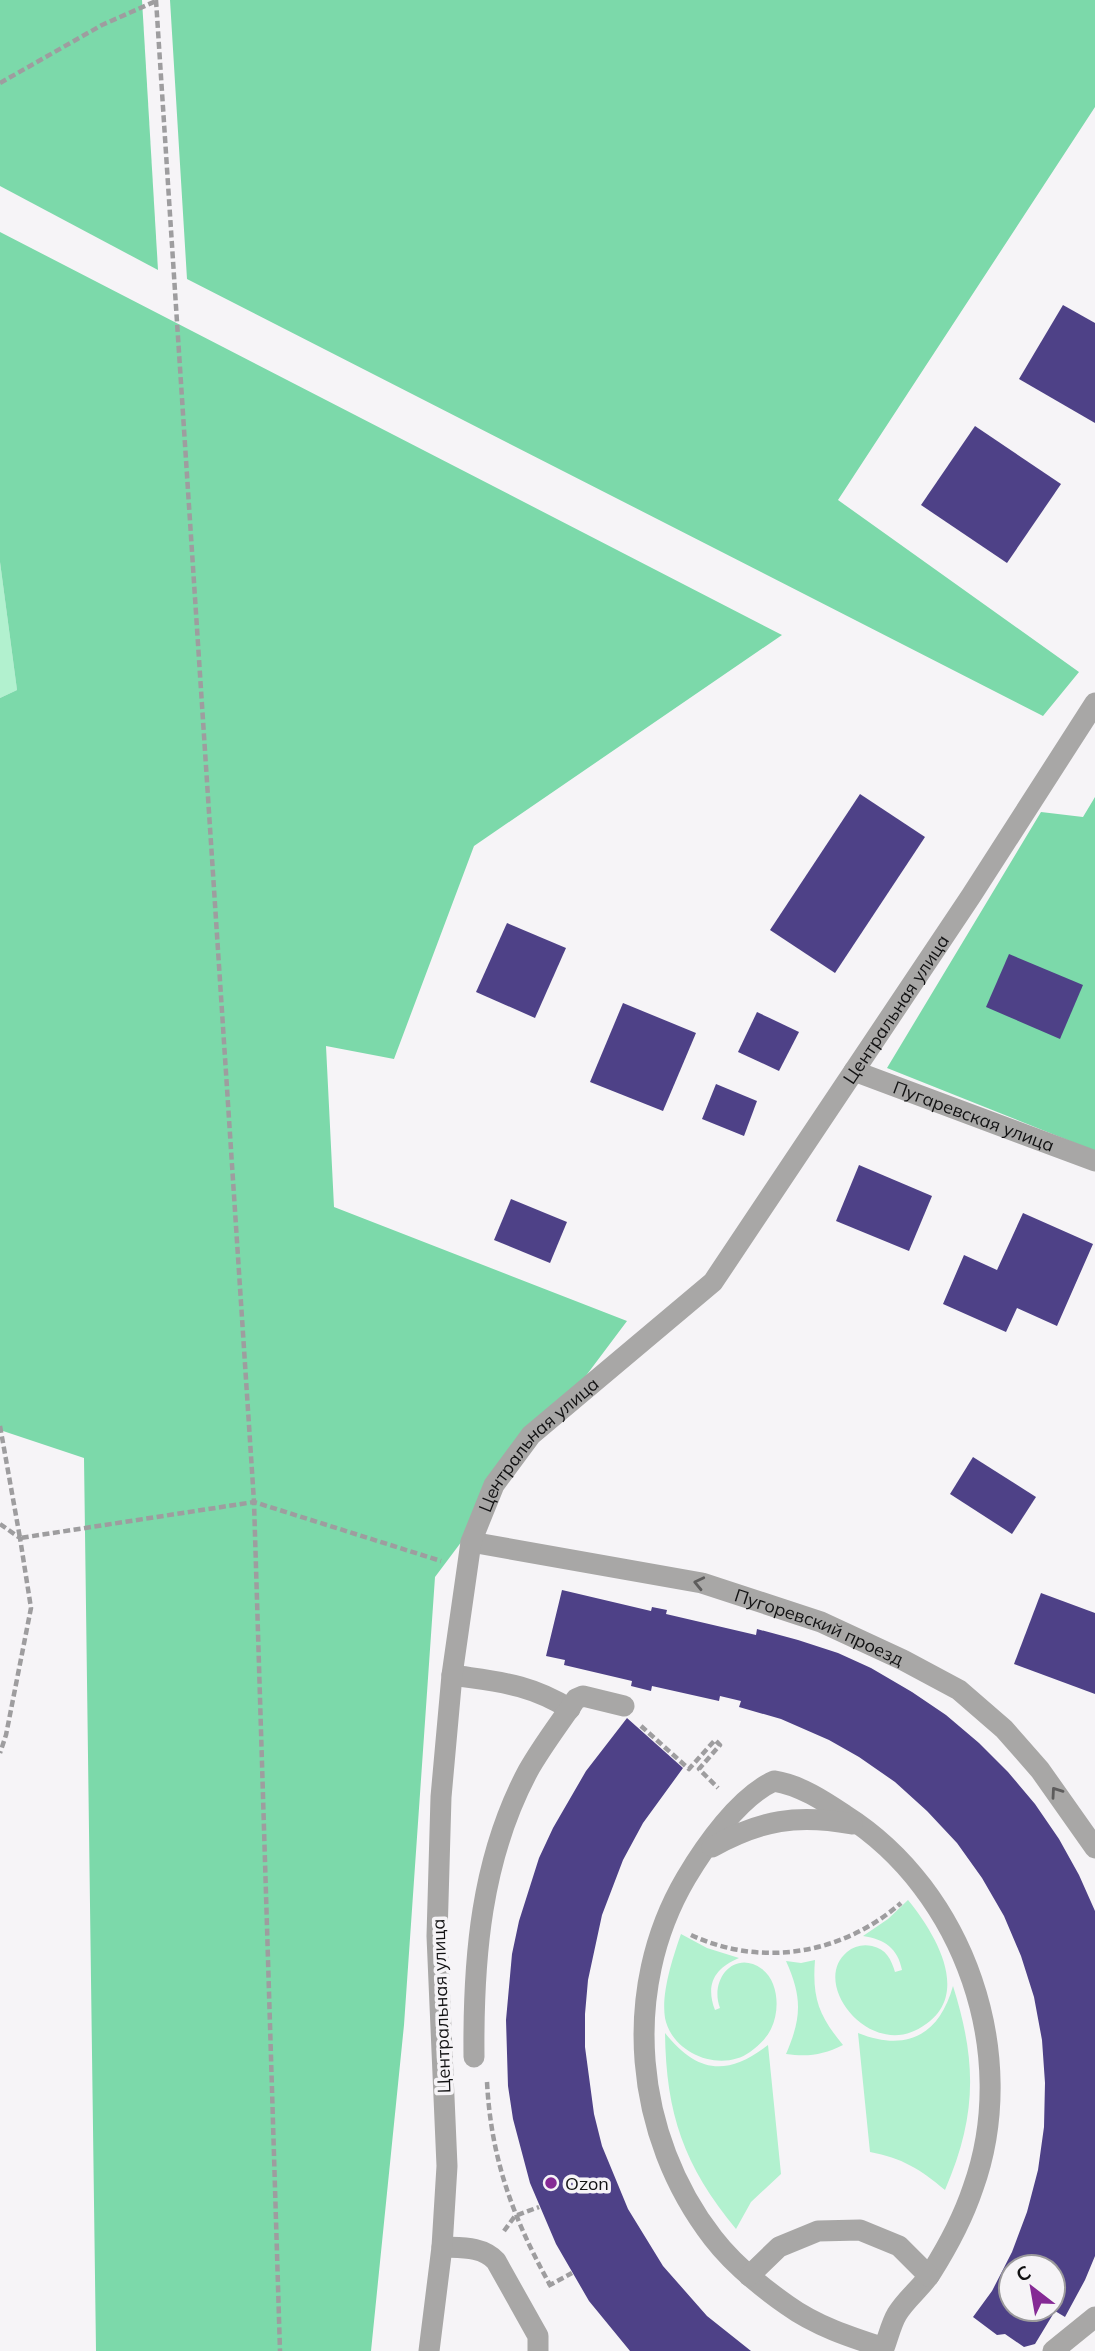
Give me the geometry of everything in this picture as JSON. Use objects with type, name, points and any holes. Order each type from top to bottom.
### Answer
[{"type":"street","name":"Центральная улица","points":[[429,2351],[442,2247],[447,2166],[437,1936],[441,1797],[465,1569],[471,1542],[494,1485],[531,1435],[713,1282],[971,896],[1095,703]]},
{"type":"street","name":"Пугаревская улица","points":[[854,1071],[1095,1161]]},
{"type":"street","name":"Пугоревский проезд","points":[[471,1542],[702,1583],[821,1622],[903,1660],[959,1690],[1004,1729],[1040,1770],[1095,1848]]},
{"type":"street","points":[[452,1675],[522,1685],[550,1696],[570,1709]]},
{"type":"street","points":[[474,2057],[473,1996],[480,1923],[498,1840],[529,1770],[576,1699],[583,1696],[630,1713]]},
{"type":"street","points":[[774,1781],[784,1783],[819,1798],[861,1825],[899,1859],[931,1898],[957,1941],[975,1987],[986,2037],[990,2087],[986,2137],[974,2186],[955,2233],[929,2276],[896,2315],[884,2350],[835,2332],[789,2307],[750,2276],[713,2239],[684,2196],[663,2149],[649,2099],[643,2048],[645,1996],[656,1946],[674,1898],[701,1853],[738,1810],[765,1785],[774,1781]]},
{"type":"street","points":[[701,1853],[738,1833],[778,1821],[820,1818],[861,1825]]},
{"type":"street","points":[[750,2276],[779,2247],[818,2231],[860,2231],[899,2246],[929,2276]]},
{"type":"street","points":[[442,2247],[478,2249],[489,2253],[538,2336],[538,2351]]},
{"type":"street","points":[[1053,2351],[1095,2318]]},
{"type":"path","points":[[0,83],[102,25],[156,1],[254,1502],[279,2351]]},
{"type":"path","points":[[0,1426],[30,1608],[6,1735],[0,1753]]},
{"type":"path","points":[[0,1524],[20,1538],[254,1502],[465,1569]]},
{"type":"path","points":[[630,1713],[689,1769],[715,1740],[720,1745],[699,1769],[705,1774]]},
{"type":"path","points":[[665,1923],[731,1950],[786,1954],[827,1945],[865,1929],[888,1914],[920,1885]]},
{"type":"path","points":[[487,2078],[498,2158],[515,2216],[550,2285]]},
{"type":"path","points":[[515,2216],[539,2207]]},
{"type":"green space","points":[[0,0],[142,0],[158,270],[0,186]]},
{"type":"green space","points":[[170,0],[1095,0],[1095,107],[838,500],[1079,672],[1043,716],[187,279]]},
{"type":"green space","points":[[0,232],[782,635],[474,846],[394,1059],[326,1046],[334,1207],[627,1321],[435,1577],[404,2025],[371,2351],[96,2351],[84,1458],[0,1430],[0,698],[17,690],[0,562]]},
{"type":"green space","points":[[0,562],[17,690],[0,698]]},
{"type":"green space","points":[[1095,797],[1095,1151],[887,1068],[1041,812],[1083,817]]},
{"type":"green space","points":[[908,1900],[939,1950],[946,1968],[947,1987],[943,2004],[933,2019],[914,2031],[896,2035],[878,2032],[862,2024],[839,1996],[835,1980],[838,1965],[847,1952],[862,1945],[881,1950],[890,1959],[895,1972],[902,1970],[897,1956],[889,1946],[863,1936],[888,1919]]},
{"type":"green space","points":[[681,1934],[707,1948],[739,1958],[724,1967],[714,1978],[711,1992],[715,2010],[720,2008],[718,1987],[721,1978],[734,1965],[752,1964],[762,1969],[772,1981],[777,2006],[774,2022],[765,2039],[750,2052],[725,2061],[712,2060],[687,2050],[669,2031],[665,2018],[665,1998]]},
{"type":"green space","points":[[815,1960],[815,1985],[819,2006],[828,2025],[843,2045],[815,2054],[786,2054],[795,2029],[798,2007],[795,1986],[786,1961],[801,1963]]},
{"type":"green space","points":[[953,1986],[966,2040],[970,2089],[963,2138],[945,2190],[910,2165],[870,2152],[858,2033],[891,2041],[918,2035],[939,2017]]},
{"type":"green space","points":[[665,2033],[689,2056],[713,2066],[739,2062],[768,2045],[781,2174],[751,2202],[736,2229],[703,2183],[681,2138],[669,2089]]},
{"type":"building","points":[[1063,305],[1095,323],[1095,423],[1019,379]]},
{"type":"building","points":[[975,426],[1061,484],[1007,563],[921,505]]},
{"type":"building","points":[[860,794],[925,837],[835,973],[770,930]]},
{"type":"building","points":[[507,923],[566,948],[535,1018],[476,992]]},
{"type":"building","points":[[1009,954],[1083,985],[1060,1039],[986,1007]]},
{"type":"building","points":[[623,1003],[696,1033],[663,1111],[590,1082]]},
{"type":"building","points":[[757,1012],[799,1032],[779,1071],[738,1052]]},
{"type":"building","points":[[716,1084],[757,1101],[744,1136],[702,1119]]},
{"type":"building","points":[[859,1165],[932,1196],[909,1251],[836,1221]]},
{"type":"building","points":[[511,1199],[567,1222],[550,1263],[494,1240]]},
{"type":"building","points":[[1023,1213],[1093,1244],[1057,1326],[1017,1308],[1006,1332],[943,1304],[964,1255],[997,1270]]},
{"type":"building","points":[[973,1457],[1036,1497],[1012,1534],[950,1494]]},
{"type":"building","points":[[562,1590],[651,1611],[652,1607],[667,1610],[666,1614],[756,1635],[757,1629],[798,1640],[838,1653],[871,1668],[946,1715],[1008,1772],[1035,1804],[1059,1839],[1095,1911],[1095,2256],[1067,2313],[1067,2253],[1011,2253],[1027,2212],[1038,2170],[1044,2127],[1042,2040],[1034,1997],[1004,1916],[957,1843],[895,1782],[829,1740],[781,1719],[739,1707],[741,1701],[720,1696],[719,1701],[652,1686],[651,1691],[631,1686],[632,1681],[564,1665],[565,1660],[546,1656]]},
{"type":"building","points":[[1041,1593],[1095,1613],[1095,1694],[1014,1664]]},
{"type":"building","points":[[627,1718],[683,1768],[643,1823],[623,1860],[602,1915],[588,1980],[585,2014],[585,2047],[594,2114],[602,2146],[628,2209],[663,2266],[707,2316],[751,2351],[630,2351],[589,2301],[556,2244],[530,2183],[513,2119],[508,2086],[506,2020],[512,1954],[519,1921],[539,1858],[553,1828],[586,1771]]},
{"type":"building","points":[[997,2281],[997,2323],[1048,2323],[1035,2344],[1024,2347],[1005,2334],[997,2335],[973,2317]]},
{"type":"place","name":"Ozon","points":[[551,2183]]}]
